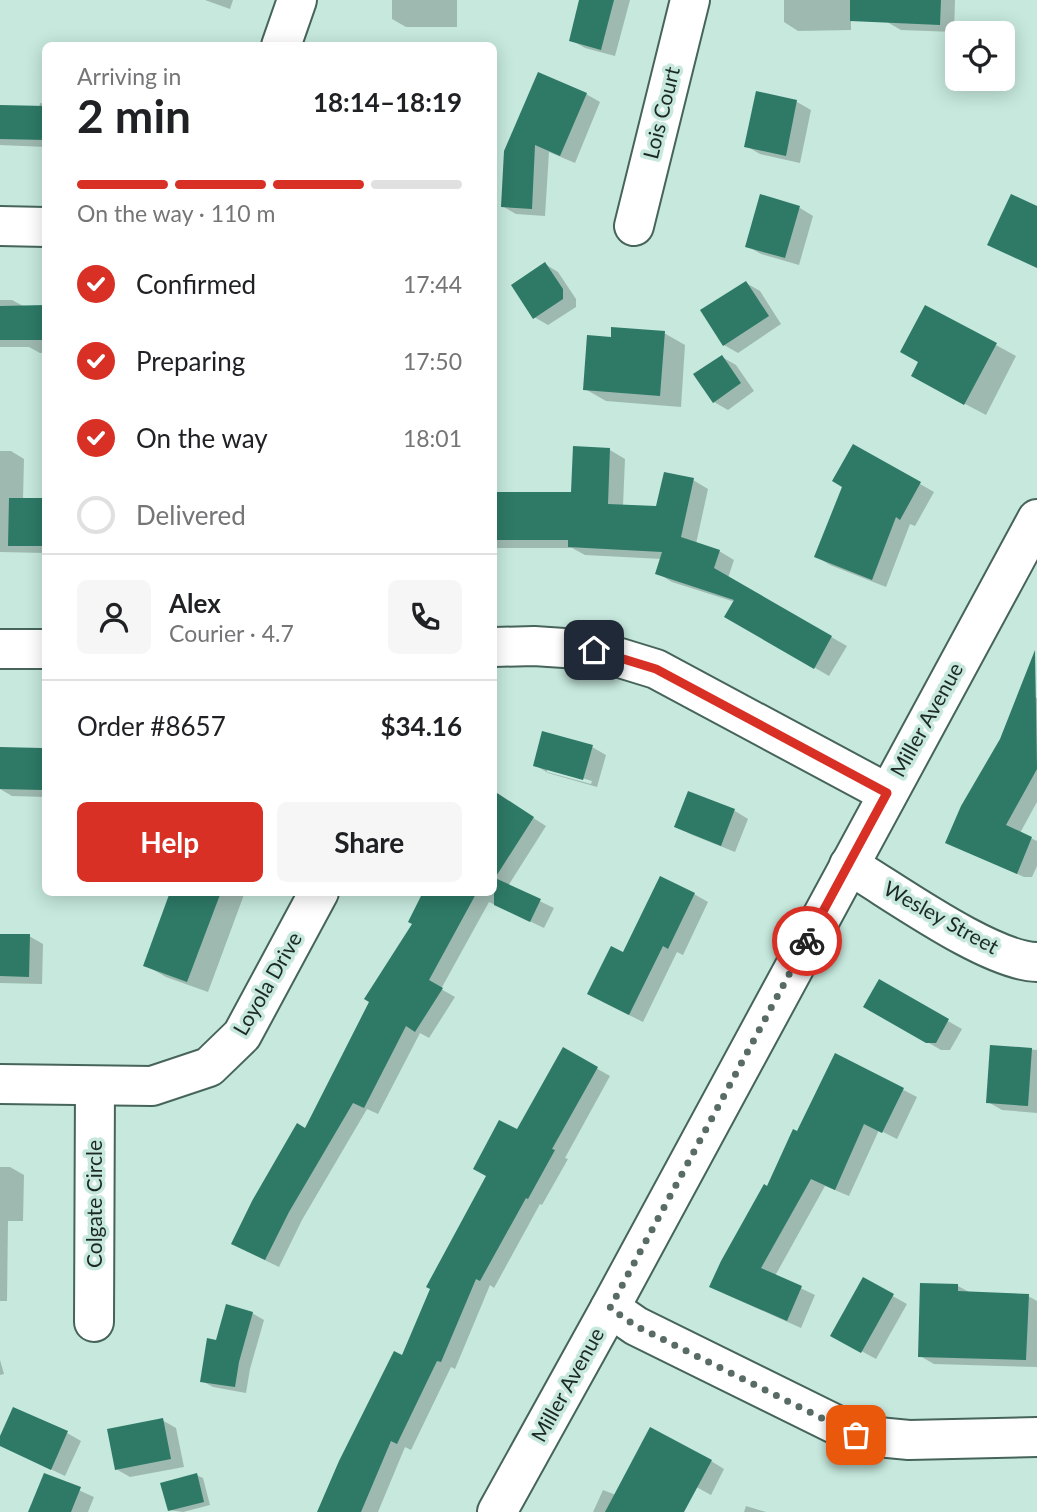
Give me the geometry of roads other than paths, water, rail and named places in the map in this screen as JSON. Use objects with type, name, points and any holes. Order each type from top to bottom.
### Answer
[{"type":"street","points":[[282,42],[297,0]]},
{"type":"street","name":"Lois Court","points":[[634,226],[690,0]]},
{"type":"street","points":[[0,226],[42,227]]},
{"type":"street","name":"Miller Avenue","points":[[497,1512],[1037,519]]},
{"type":"street","points":[[497,648],[534,646],[594,650],[656,669],[887,793]]},
{"type":"street","points":[[0,649],[42,649]]},
{"type":"street","name":"Wesley Street","points":[[849,864],[979,944],[1023,962],[1037,962]]},
{"type":"street","name":"Loyola Drive","points":[[0,1084],[152,1086],[209,1066],[242,1035],[317,896]]},
{"type":"street","name":"Colgate Circle","points":[[94,1322],[95,1086]]},
{"type":"street","points":[[610,1308],[636,1326],[856,1435],[909,1440],[1037,1437]]}]
